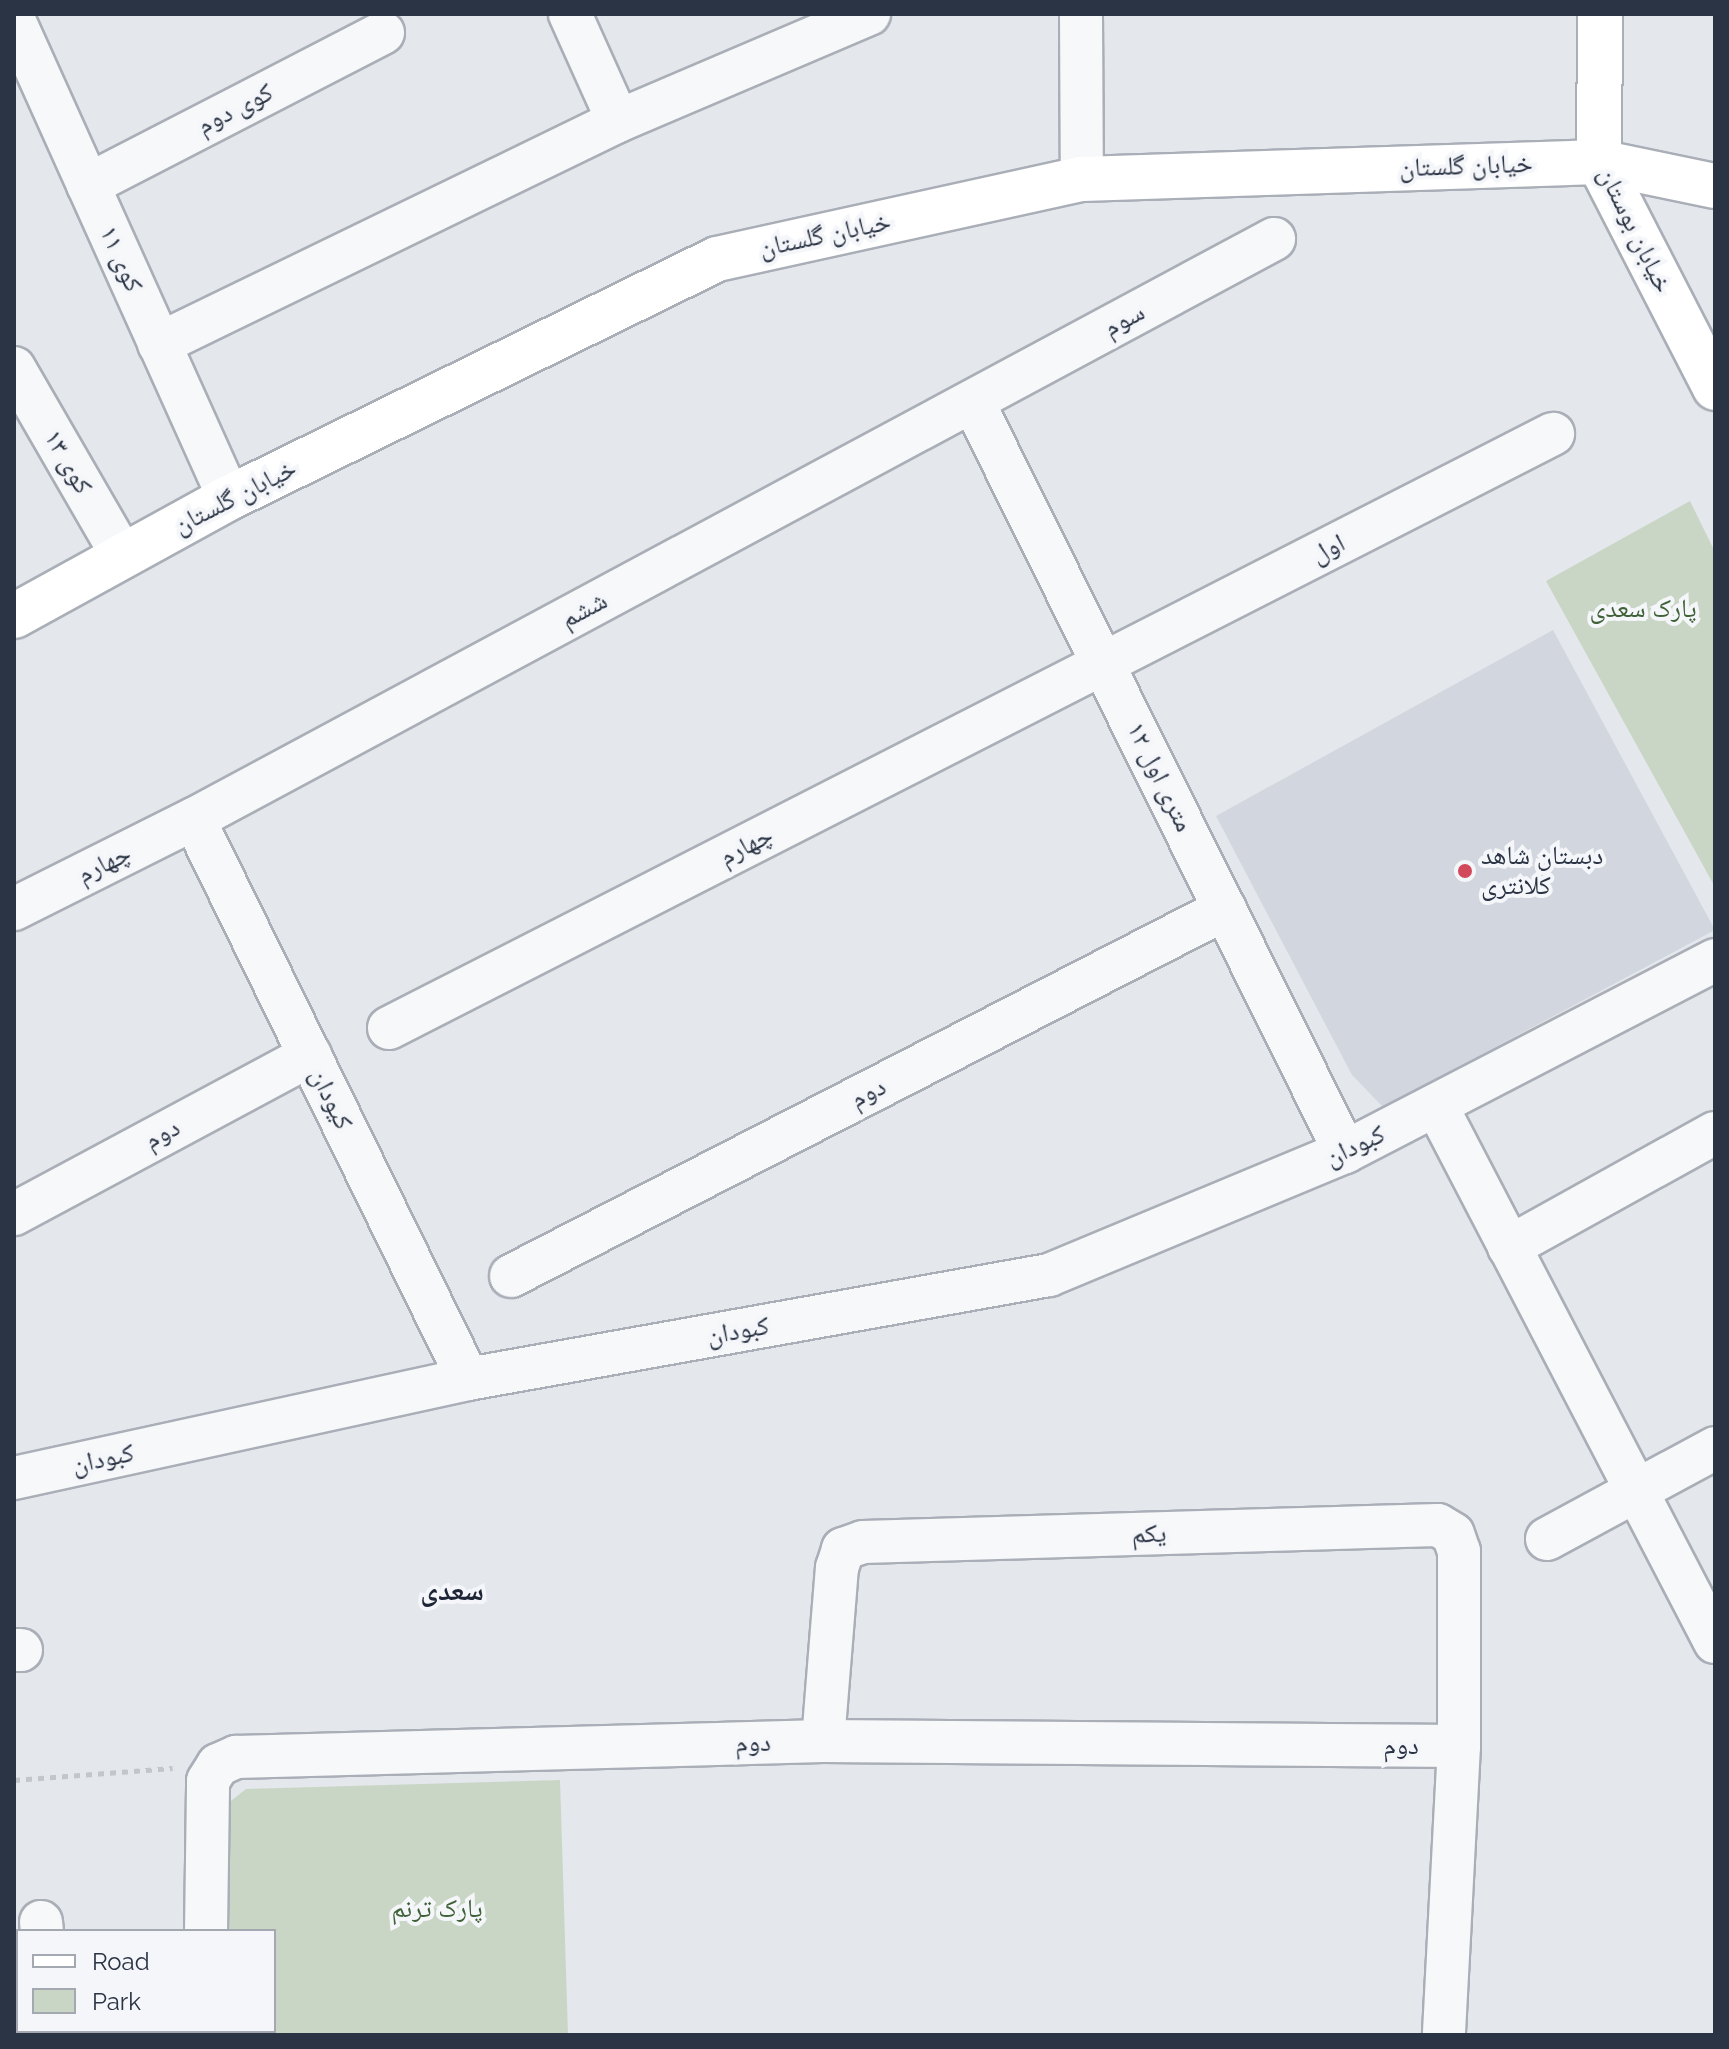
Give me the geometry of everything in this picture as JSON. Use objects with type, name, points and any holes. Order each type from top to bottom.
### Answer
[{"type":"street","points":[[570,14],[618,121]]},
{"type":"street","points":[[159,344],[618,121],[869,14]]},
{"type":"street","points":[[1081,14],[1082,179]]},
{"type":"street","name":"خیابان بوستان","points":[[1600,14],[1599,162],[1715,388]]},
{"type":"street","name":"کوی ۱۱","points":[[14,20],[229,498]]},
{"type":"street","name":"کوی دوم","points":[[88,185],[383,33]]},
{"type":"street","name":"خیابان گلستان","points":[[14,616],[229,498],[717,259],[1082,179],[1599,162],[1715,186]]},
{"type":"street","name":"سوم","points":[[973,402],[1274,239]]},
{"type":"street","name":"کوی ۱۳","points":[[14,368],[123,557]]},
{"type":"street","name":"۱۲ متری اول","points":[[973,402],[1345,1152]]},
{"type":"street","name":"ششم","points":[[194,819],[973,402]]},
{"type":"street","name":"اول","points":[[1104,664],[1553,434]]},
{"type":"street","name":"چهارم","points":[[389,1028],[1104,664]]},
{"type":"street","name":"چهارم","points":[[14,909],[194,819]]},
{"type":"street","name":"کیودان","points":[[194,819],[468,1379]]},
{"type":"street","name":"دوم","points":[[511,1276],[1225,909]]},
{"type":"street","name":"کبودان","points":[[14,1478],[468,1379],[1049,1275],[1345,1152],[1437,1107],[1715,960]]},
{"type":"street","name":"دوم","points":[[14,1214],[310,1055]]},
{"type":"street","points":[[1437,1107],[1634,1492],[1715,1642]]},
{"type":"street","points":[[1509,1247],[1715,1133]]},
{"type":"street","points":[[1547,1539],[1715,1448]]},
{"type":"street","name":"یکم","points":[[823,1741],[837,1568],[843,1549],[863,1542],[1438,1525],[1453,1534],[1459,1551],[1459,1746]]},
{"type":"street","name":"دوم","points":[[218,1765],[236,1757],[823,1741],[1459,1746]]},
{"type":"street","points":[[1444,2035],[1459,1746]]},
{"type":"street","points":[[206,1929],[208,1781],[218,1765]]},
{"type":"path","points":[[14,1780],[218,1765]]},
{"type":"shaded area","name":"دبستان شاهد کلانتری","points":[[1553,630],[1715,930],[1383,1107],[1352,1075],[1216,816]]},
{"type":"green space","name":"پارک سعدی","points":[[1690,501],[1715,552],[1715,887],[1546,581]]},
{"type":"green space","name":"پارک ترنم","points":[[560,1780],[568,2035],[228,2035],[276,2033],[276,1929],[225,1929],[222,1808],[246,1789]]},
{"type":"place","name":"دبستان شاهد کلانتری","points":[[1465,871]]},
{"type":"district","name":"سعدی","points":[[452,1591]]}]
